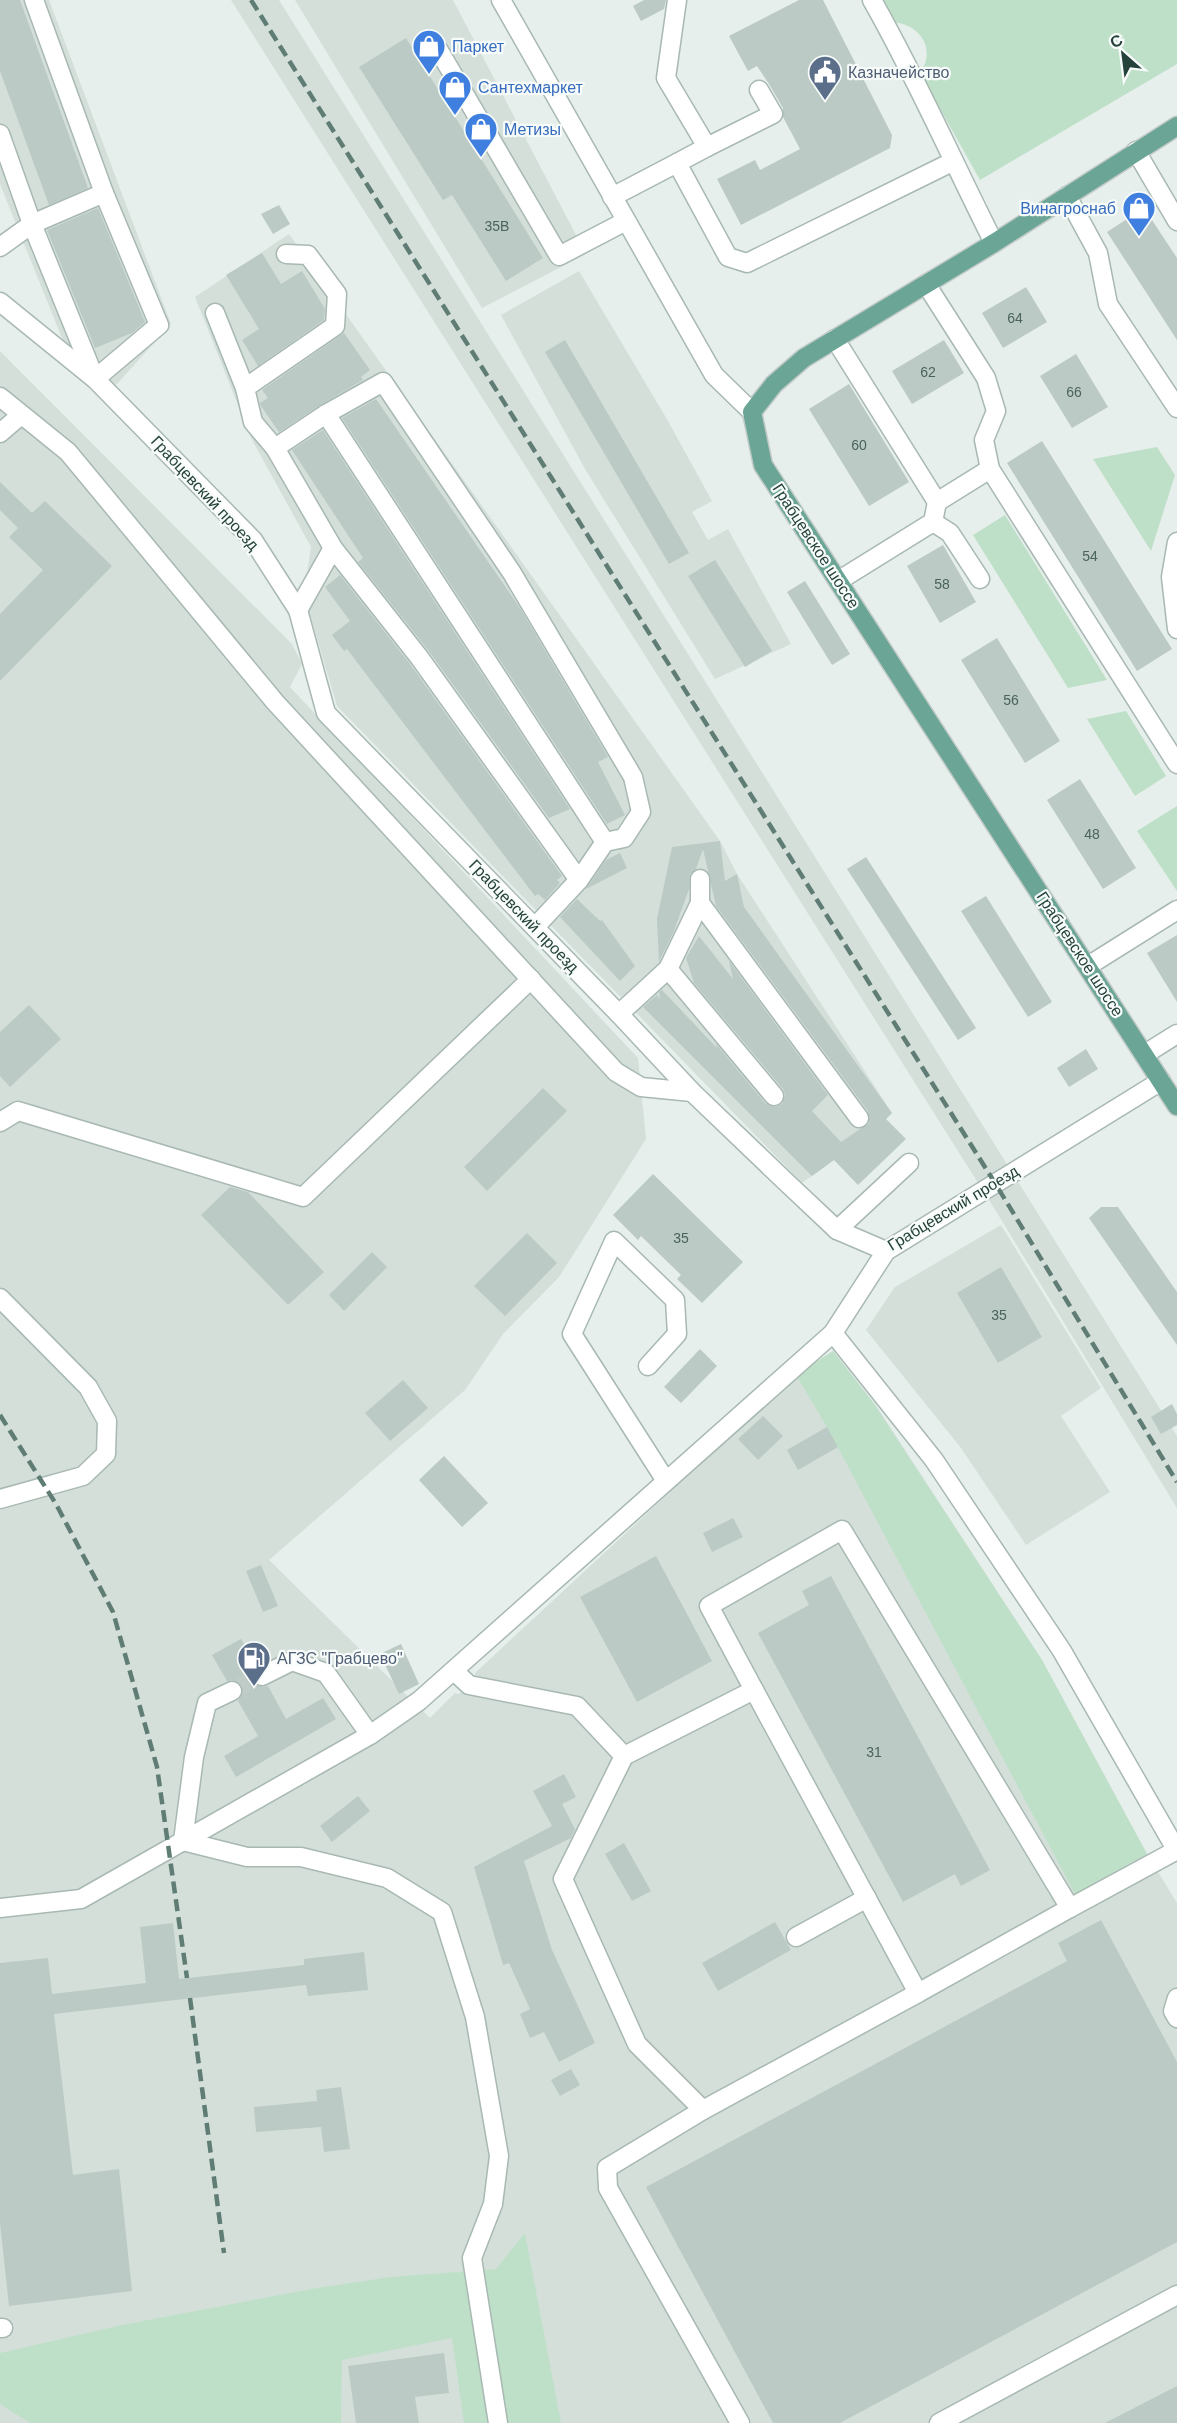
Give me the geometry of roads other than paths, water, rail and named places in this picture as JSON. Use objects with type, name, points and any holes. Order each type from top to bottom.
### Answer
[{"type":"main road","points":[[752,412],[774,384],[804,358],[994,243],[1177,126]]},
{"type":"main road","name":"Грабцевское шоссе","points":[[752,412],[763,465],[1177,1104]]},
{"type":"street","points":[[0,134],[32,224],[95,379],[159,325],[104,193],[34,0]]},
{"type":"street","points":[[501,0],[714,375],[752,412]]},
{"type":"street","points":[[677,0],[666,78],[707,147]]},
{"type":"street","points":[[872,0],[898,46],[952,162],[994,243]]},
{"type":"street","points":[[438,49],[559,256],[626,221]]},
{"type":"street","points":[[612,196],[772,114],[759,90]]},
{"type":"street","points":[[1136,151],[1177,222]]},
{"type":"street","points":[[677,163],[728,257],[747,263],[952,162]]},
{"type":"street","points":[[0,247],[32,224],[104,193]]},
{"type":"street","points":[[1067,196],[1098,253],[1108,304],[1177,408]]},
{"type":"street","points":[[246,388],[335,326],[337,294],[308,255],[286,254]]},
{"type":"street","points":[[926,284],[987,378],[996,411],[984,440],[990,469],[1177,764]]},
{"type":"street","name":"Грабцевский проезд","points":[[0,302],[95,379],[253,540],[298,610],[326,713],[620,1014],[692,1092],[837,1230],[886,1251],[1161,1081]]},
{"type":"street","points":[[215,313],[246,388],[253,422],[275,448],[333,548],[419,657],[579,880]]},
{"type":"street","points":[[835,339],[937,502],[933,522],[838,581]]},
{"type":"street","points":[[275,448],[326,414],[383,382],[512,573],[633,777],[641,812],[624,838],[605,842],[579,880],[535,927]]},
{"type":"street","points":[[0,397],[68,452],[275,702],[616,1072],[641,1087],[692,1092]]},
{"type":"street","points":[[326,414],[605,842]]},
{"type":"street","points":[[0,433],[21,415]]},
{"type":"street","points":[[937,502],[990,469]]},
{"type":"street","points":[[933,522],[950,533],[980,579]]},
{"type":"street","points":[[1177,542],[1171,577],[1177,628]]},
{"type":"street","points":[[298,610],[333,548]]},
{"type":"street","points":[[620,1014],[668,969],[700,903],[700,879]]},
{"type":"street","points":[[700,903],[859,1118]]},
{"type":"street","points":[[1088,966],[1177,910]]},
{"type":"street","points":[[668,969],[774,1096]]},
{"type":"street","points":[[0,1122],[18,1111],[303,1197],[531,979]]},
{"type":"street","points":[[1145,1054],[1177,1034]]},
{"type":"street","points":[[837,1230],[909,1163]]},
{"type":"street","points":[[648,1366],[677,1334],[675,1300],[614,1241],[572,1334],[666,1481]]},
{"type":"street","points":[[0,1908],[81,1899],[370,1735],[419,1701],[833,1333],[886,1251]]},
{"type":"street","points":[[0,1298],[88,1387],[107,1421],[106,1454],[83,1476],[0,1499]]},
{"type":"street","points":[[740,2423],[608,2188],[607,2168],[704,2110],[1177,1850],[1056,1641],[934,1460],[833,1333]]},
{"type":"street","points":[[918,1993],[709,1606],[842,1530],[1070,1908]]},
{"type":"street","points":[[262,1676],[292,1661],[326,1673],[370,1735]]},
{"type":"street","points":[[454,1671],[469,1685],[577,1706],[624,1756]]},
{"type":"street","points":[[704,2110],[637,2044],[563,1879],[624,1756],[754,1690]]},
{"type":"street","points":[[183,1841],[194,1757],[207,1703],[232,1691]]},
{"type":"street","points":[[183,1841],[247,1857],[301,1857],[387,1878],[442,1912],[475,2018],[499,2156],[494,2204],[472,2258],[498,2423]]},
{"type":"street","points":[[796,1937],[867,1898]]},
{"type":"street","points":[[1177,1998],[1173,2011],[1177,2018]]},
{"type":"street","points":[[939,2423],[1177,2295]]},
{"type":"tunnel","points":[[232,1691],[262,1676]]},
{"type":"railway","points":[[251,0],[995,1183],[1177,1482]]},
{"type":"railway","points":[[0,1415],[56,1504],[113,1612],[157,1767],[187,1978]]},
{"type":"railway","points":[[190,1998],[224,2253]]},
{"type":"place","name":"Паркет","points":[[429,75]]},
{"type":"place","name":"Казначейство","points":[[825,101]]},
{"type":"place","name":"Сантехмаркет","points":[[455,116]]},
{"type":"place","name":"Метизы","points":[[481,158]]},
{"type":"place","name":"Винагроснаб","points":[[1139,237]]},
{"type":"place","name":"АГЗС \"Грабцево\"","points":[[254,1687]]}]
